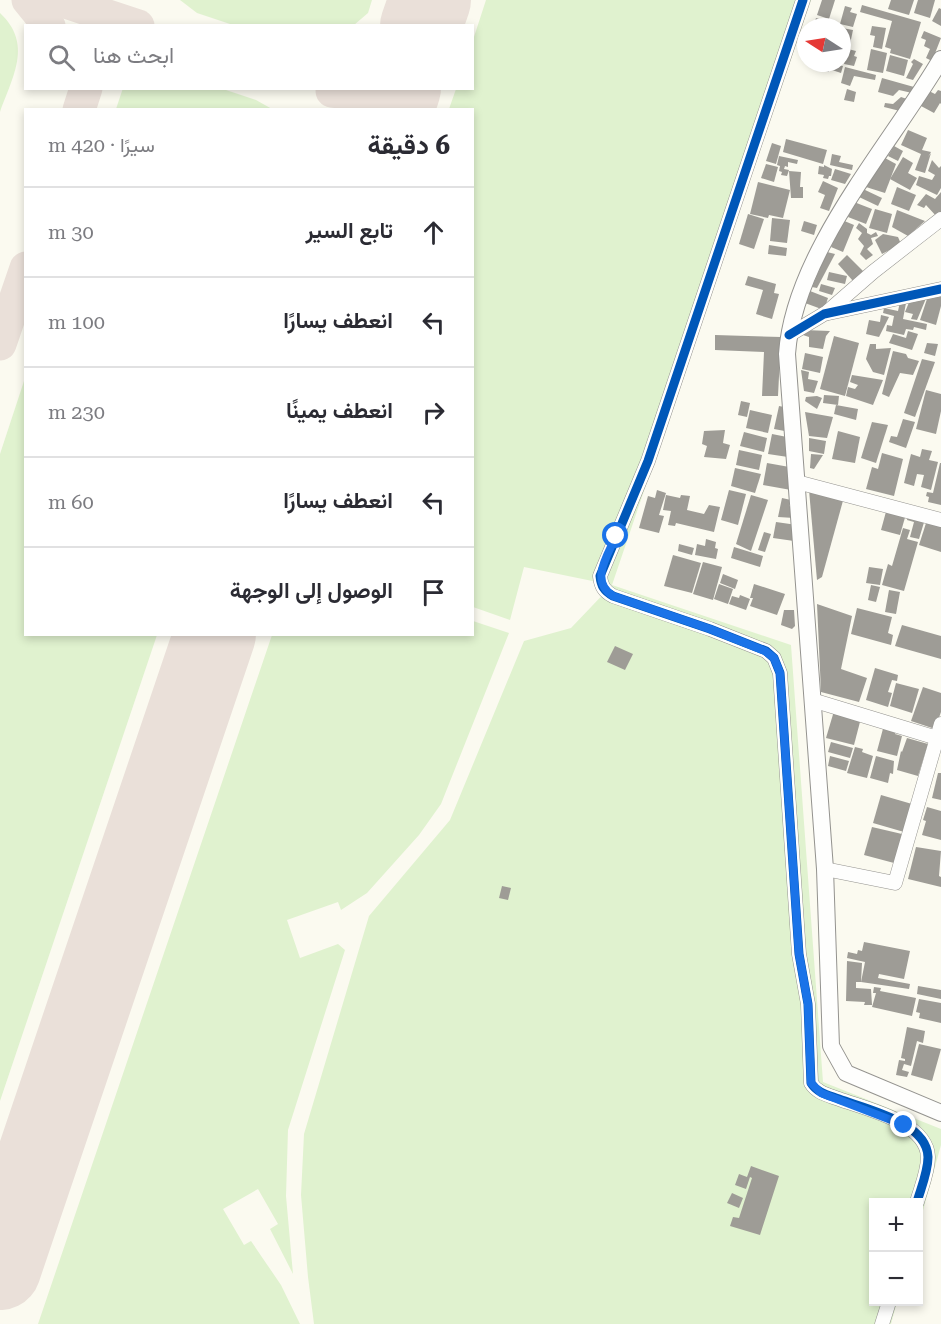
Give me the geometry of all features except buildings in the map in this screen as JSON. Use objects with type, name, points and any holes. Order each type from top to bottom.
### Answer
[{"type":"street","points":[[803,0],[648,461],[600,576],[601,585],[613,596],[710,629],[765,651],[777,662],[780,673],[799,954],[808,1004],[811,1083],[821,1093],[897,1121],[919,1134],[928,1156],[917,1198]]},
{"type":"street","points":[[941,59],[842,211],[806,277],[796,301],[787,354],[825,869],[831,1046],[846,1073],[941,1113]]},
{"type":"street","points":[[789,335],[824,314],[941,219]]},
{"type":"street","points":[[824,314],[941,289]]},
{"type":"street","points":[[797,482],[941,520]]},
{"type":"street","points":[[813,700],[937,738]]},
{"type":"street","points":[[825,869],[895,883],[941,724]]},
{"type":"street","points":[[882,1324],[888,1306]]},
{"type":"green space","points":[[180,0],[372,0],[368,13],[355,24],[230,24],[197,13]]},
{"type":"green space","points":[[486,0],[811,0],[805,18],[797,18],[797,41],[612,585],[524,567],[510,620],[474,607],[474,108],[449,108],[456,90],[474,90],[474,37]]},
{"type":"green space","points":[[0,13],[16,36],[18,48],[14,73],[0,112]]},
{"type":"green space","points":[[122,90],[226,90],[256,100],[270,108],[116,108]]},
{"type":"green space","points":[[24,381],[24,636],[157,636],[0,1101],[0,454]]},
{"type":"green space","points":[[612,585],[791,645],[823,1082],[941,1129],[941,1145],[923,1210],[923,1198],[869,1198],[869,1306],[896,1306],[891,1324],[314,1324],[301,1195],[304,1134],[369,916],[450,820],[524,641],[571,628]]},
{"type":"green space","points":[[474,621],[509,633],[441,804],[419,835],[367,893],[341,910],[338,902],[287,920],[300,958],[338,944],[345,950],[288,1130],[286,1196],[293,1274],[270,1229],[278,1224],[258,1189],[223,1209],[244,1245],[251,1241],[281,1285],[300,1324],[38,1324],[272,636],[474,636]]},
{"type":"taxiway","points":[[28,0],[47,24]]},
{"type":"taxiway","points":[[60,0],[132,24]]},
{"type":"taxiway","points":[[80,108],[85,90]]},
{"type":"taxiway","points":[[332,91],[357,94],[369,90]]},
{"type":"taxiway","points":[[0,344],[24,274]]},
{"type":"runway","points":[[422,24],[430,0]]},
{"type":"runway","points":[[394,108],[399,90]]},
{"type":"runway","points":[[0,1269],[214,636]]},
{"type":"cycle path","points":[[803,0],[648,461],[600,576],[604,588],[613,596],[710,629],[766,651],[774,658],[780,673],[799,954],[808,1004],[811,1083],[823,1093],[893,1119],[907,1126],[917,1135],[925,1145],[928,1157],[926,1174],[918,1198]]},
{"type":"cycle path","points":[[789,335],[824,314],[941,289]]},
{"type":"route","points":[[616,536],[600,576],[601,585],[606,591],[613,596],[710,629],[765,651],[777,662],[780,673],[799,954],[808,1004],[811,1083],[821,1093],[904,1125]]}]
